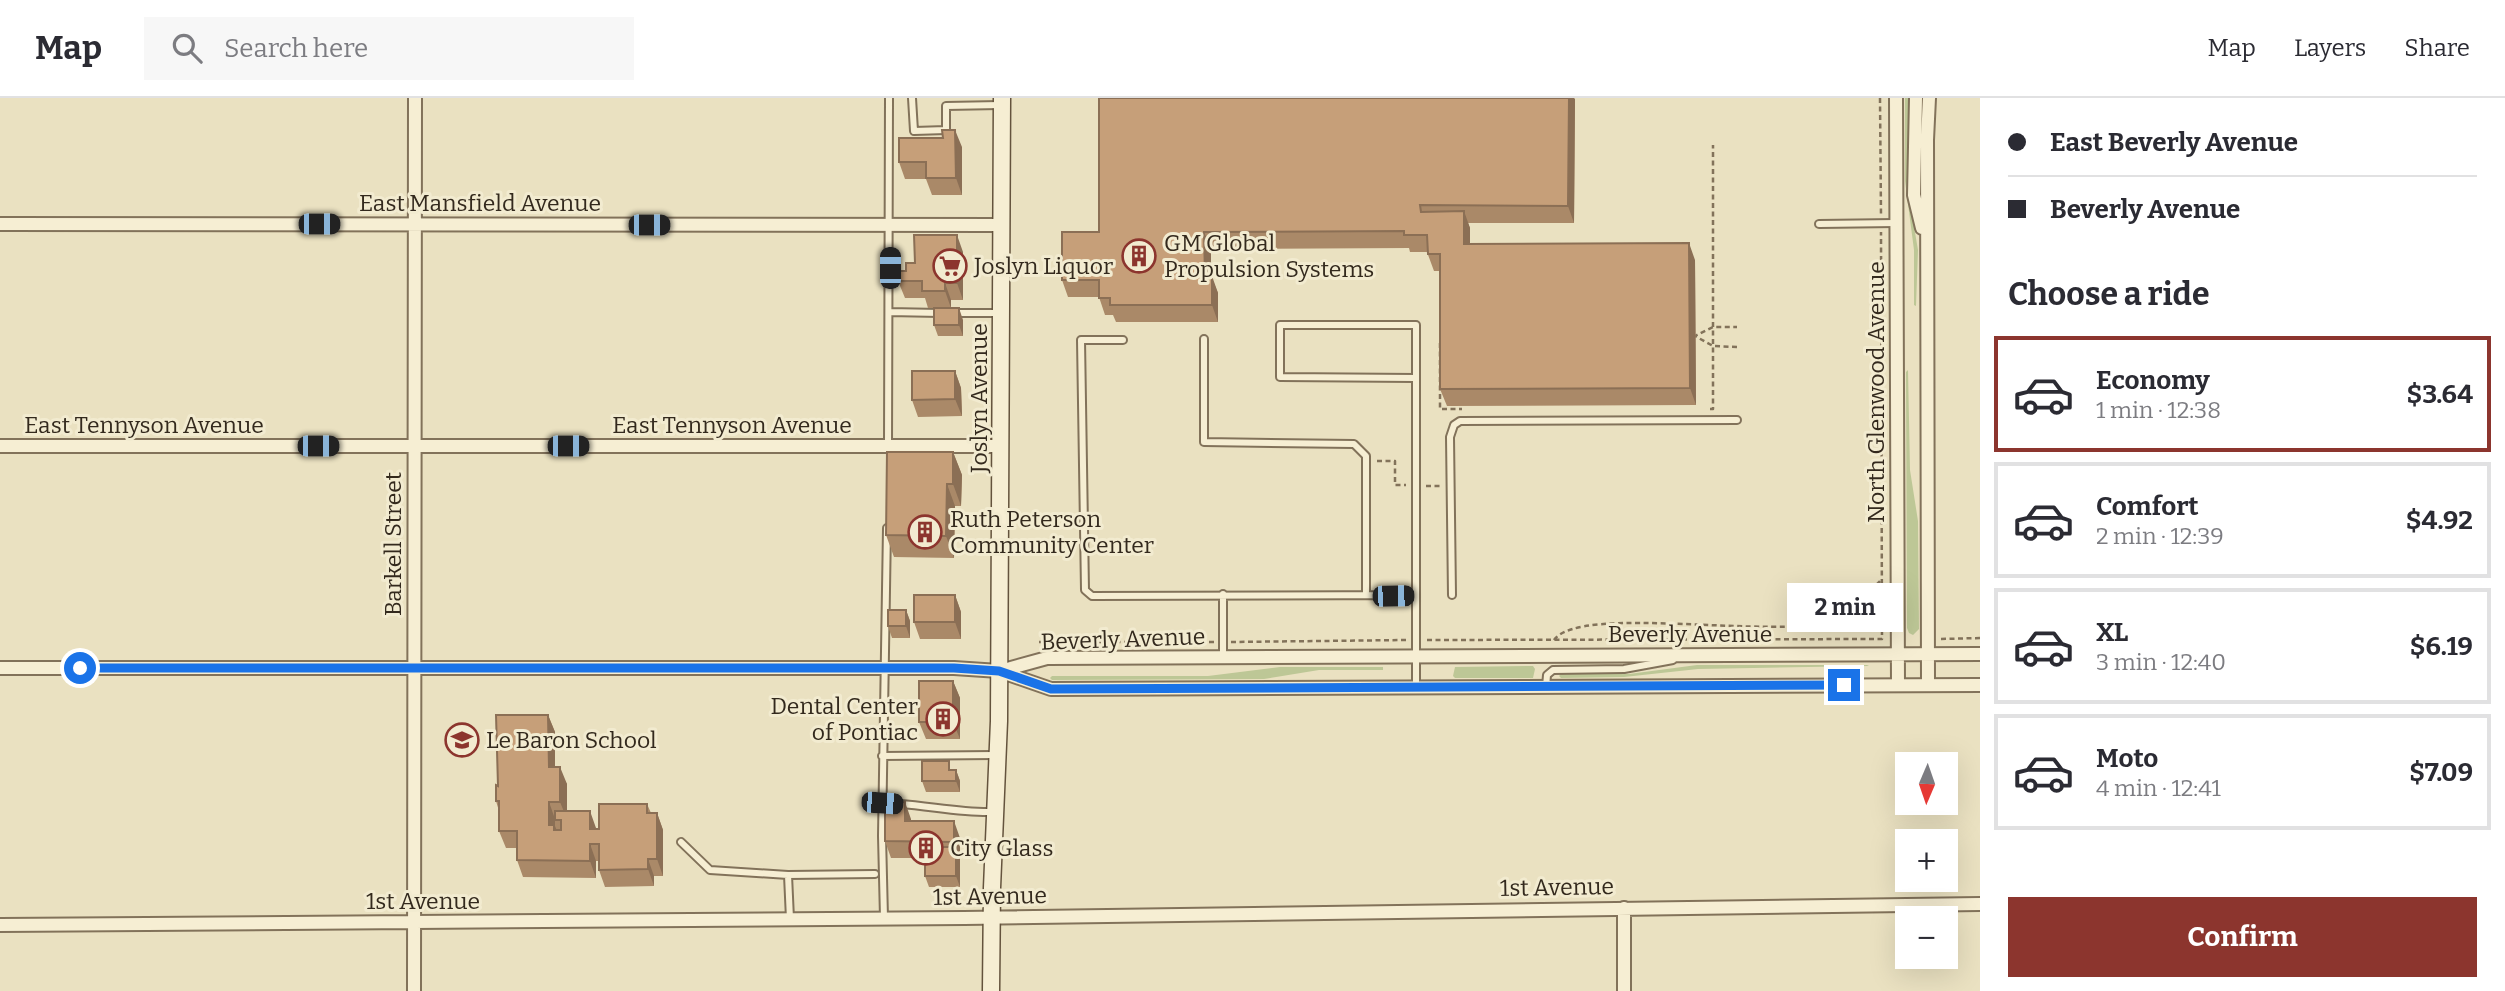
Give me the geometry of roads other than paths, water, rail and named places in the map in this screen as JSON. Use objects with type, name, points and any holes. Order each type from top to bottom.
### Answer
[{"type":"main road","name":"Joslyn Avenue","points":[[991,991],[999,671],[1002,102]]},
{"type":"street","name":"Barkell Street","points":[[414,991],[415,98]]},
{"type":"street","name":"North Glenwood Avenue","points":[[1896,98],[1898,685]]},
{"type":"street","points":[[1916,98],[1914,195],[1927,248]]},
{"type":"street","points":[[1928,685],[1929,98]]},
{"type":"street","name":"East Mansfield Avenue","points":[[0,224],[1002,225]]},
{"type":"street","name":"East Tennyson Avenue","points":[[0,446],[414,446],[888,452],[1001,446]]},
{"type":"street","name":"Beverly Avenue","points":[[999,671],[1047,659],[1980,654]]},
{"type":"street","points":[[0,668],[954,668],[999,671]]},
{"type":"street","name":"Beverly Avenue","points":[[999,671],[1051,689],[1980,685]]},
{"type":"street","name":"1st Avenue","points":[[0,925],[790,919],[1980,904]]},
{"type":"street","points":[[1624,908],[1624,991]]},
{"type":"lane","points":[[888,452],[890,98]]},
{"type":"lane","points":[[912,98],[914,131],[946,130],[945,102],[1002,102]]},
{"type":"lane","points":[[1819,224],[1896,223]]},
{"type":"lane","points":[[889,312],[1002,313]]},
{"type":"lane","points":[[1416,378],[1280,377],[1280,325],[1416,325],[1416,378],[1416,688]]},
{"type":"lane","points":[[1204,339],[1204,442],[1354,444],[1366,456],[1366,595]]},
{"type":"lane","points":[[1123,340],[1081,340],[1085,590],[1092,596],[1416,595]]},
{"type":"lane","points":[[1452,595],[1450,437],[1454,425],[1460,421],[1737,421]]},
{"type":"lane","points":[[884,918],[882,756],[887,524]]},
{"type":"lane","points":[[1223,594],[1223,658]]},
{"type":"lane","points":[[1546,687],[1547,676],[1553,670],[1624,669],[1702,655]]},
{"type":"lane","points":[[882,756],[997,755]]},
{"type":"lane","points":[[882,803],[937,807],[961,813],[995,812]]},
{"type":"lane","points":[[681,842],[710,870],[788,875],[875,874]]},
{"type":"lane","points":[[788,875],[790,919]]},
{"type":"place","name":"GM Global Propulsion Systems","points":[[1139,256]]},
{"type":"place","name":"Joslyn Liquor","points":[[950,266]]},
{"type":"place","name":"Ruth Peterson Community Center","points":[[925,532]]},
{"type":"place","name":"Dental Center of Pontiac","points":[[943,719]]},
{"type":"place","name":"Le Baron School","points":[[462,740]]},
{"type":"place","name":"City Glass","points":[[926,848]]}]
